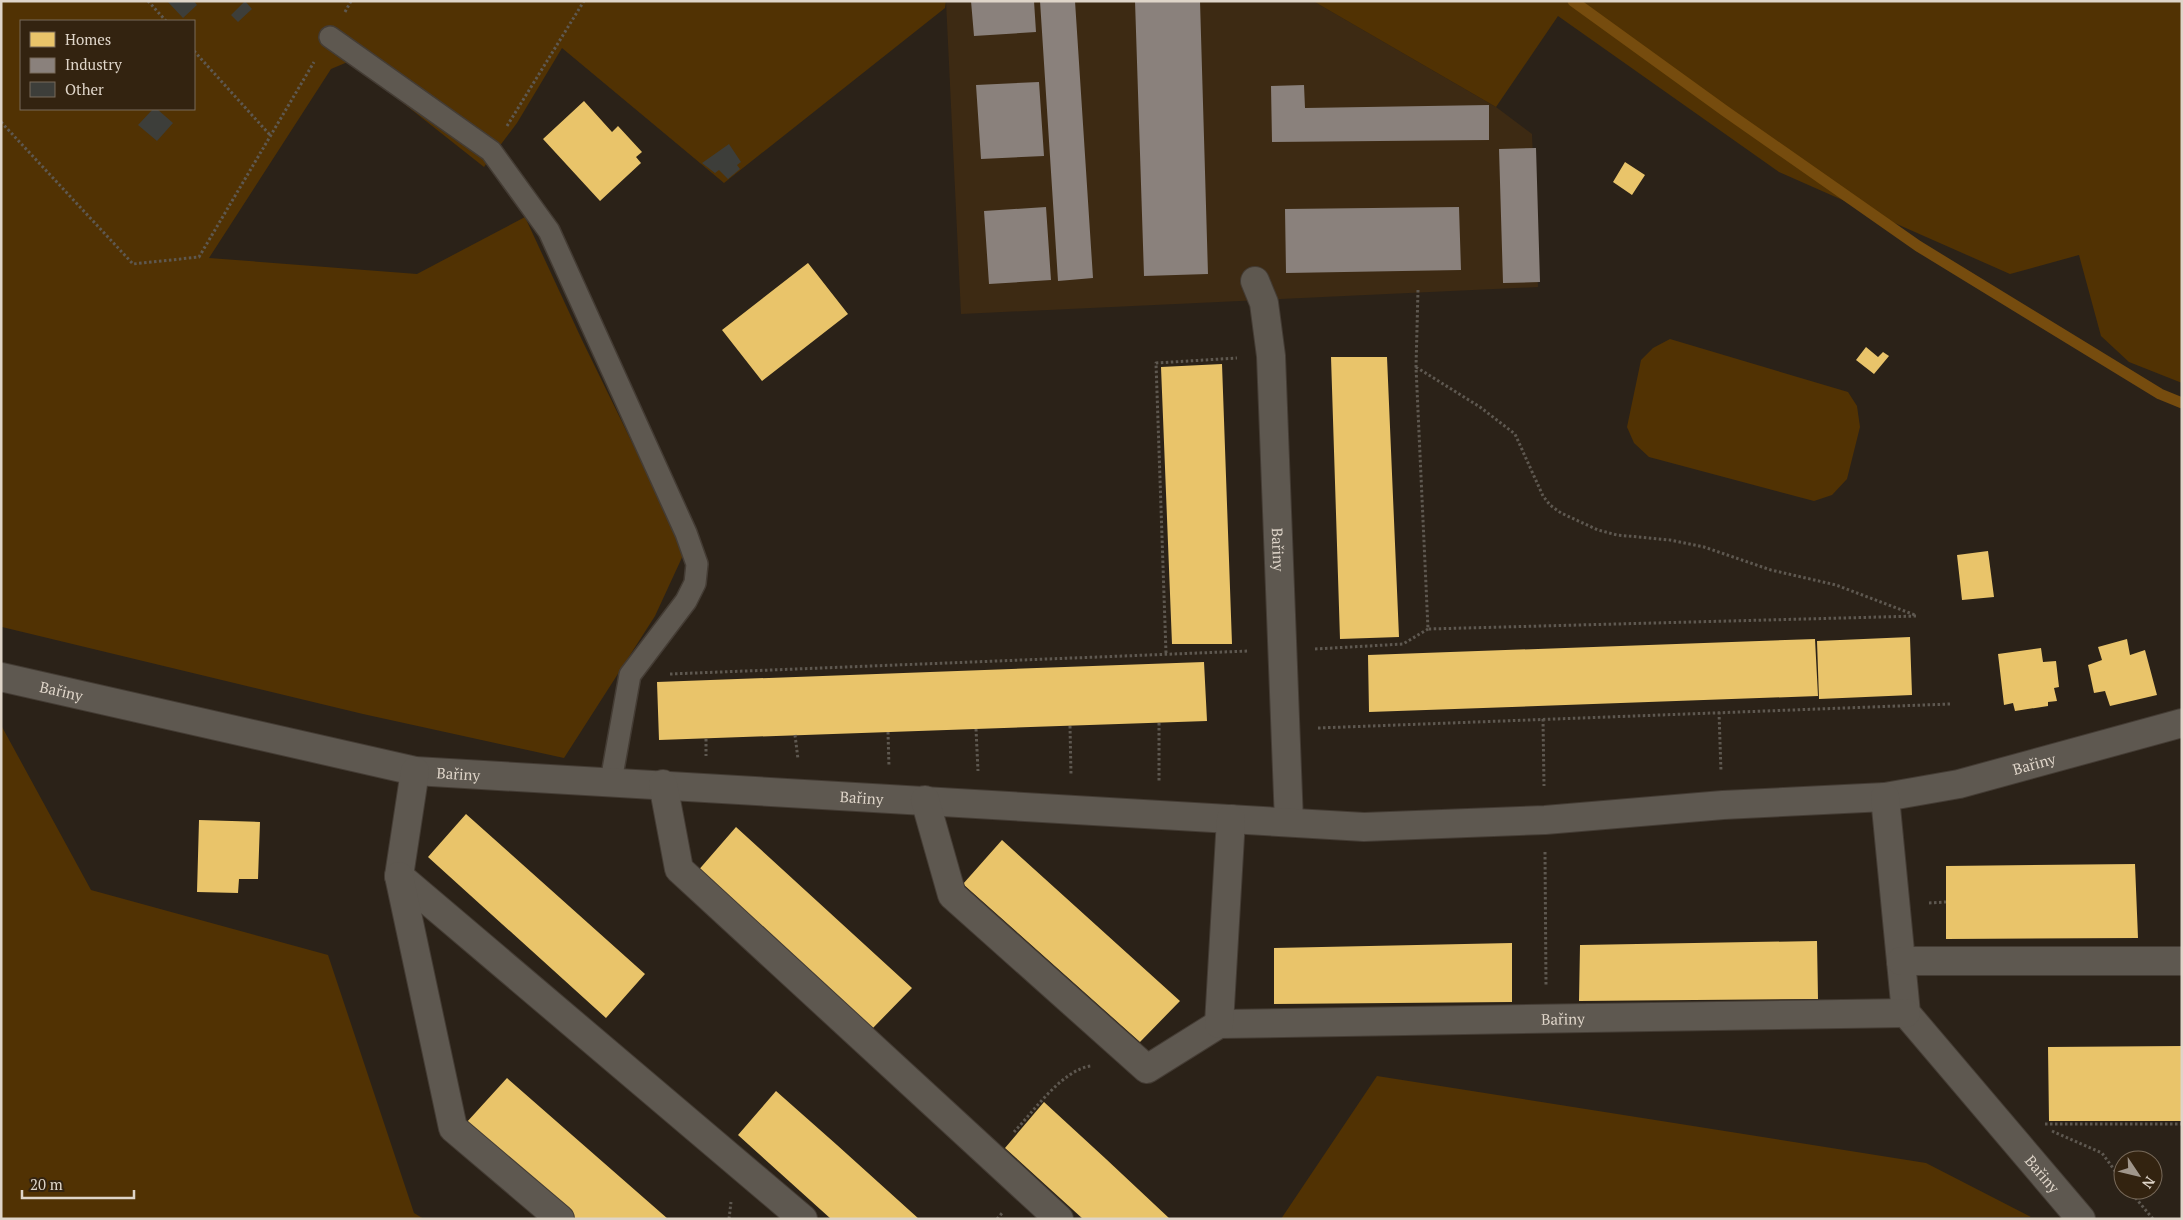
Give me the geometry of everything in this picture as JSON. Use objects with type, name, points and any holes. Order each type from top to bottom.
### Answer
[{"type":"street","name":"Bařiny","points":[[1255,281],[1264,303],[1271,356],[1289,822]]},
{"type":"street","name":"Bařiny","points":[[1,677],[415,771],[1364,826],[1545,820],[1723,805],[1885,797],[1959,784],[2182,723]]},
{"type":"street","points":[[415,771],[399,876],[453,1128],[560,1219]]},
{"type":"street","points":[[663,784],[680,868],[1060,1219]]},
{"type":"street","points":[[1885,797],[1906,1013]]},
{"type":"street","points":[[925,800],[952,895],[1147,1069],[1219,1024],[1231,818]]},
{"type":"street","points":[[399,876],[803,1219]]},
{"type":"street","points":[[1901,961],[2182,961]]},
{"type":"street","name":"Bařiny","points":[[1219,1024],[1906,1013],[2081,1219]]},
{"type":"lane","points":[[330,36],[491,151],[549,231],[686,532],[697,564],[695,583],[686,602],[630,675],[612,781]]},
{"type":"path","points":[[148,1],[165,20]]},
{"type":"path","points":[[1,122],[133,264],[199,257],[270,135],[352,1]]},
{"type":"path","points":[[491,151],[584,1]]},
{"type":"path","points":[[195,53],[270,135]]},
{"type":"path","points":[[1418,290],[1416,367],[1428,629]]},
{"type":"path","points":[[1166,653],[1156,362],[1246,357]]},
{"type":"path","points":[[630,675],[1403,644],[1428,629],[1918,616],[1836,585],[1771,570],[1704,547],[1670,540],[1617,535],[1598,530],[1560,513],[1543,496],[1515,434],[1480,407],[1416,367]]},
{"type":"path","points":[[1285,730],[1950,704]]},
{"type":"path","points":[[1719,712],[1723,805]]},
{"type":"path","points":[[1543,719],[1547,1019]]},
{"type":"path","points":[[1159,723],[1159,792]]},
{"type":"path","points":[[1070,726],[1071,778]]},
{"type":"path","points":[[976,729],[979,772]]},
{"type":"path","points":[[888,732],[890,776]]},
{"type":"path","points":[[795,735],[799,762]]},
{"type":"path","points":[[992,1156],[1062,1080],[1084,1067]]},
{"type":"path","points":[[2113,1168],[2102,1153],[2038,1124],[2182,1124]]},
{"type":"path","points":[[2137,1200],[2153,1219]]},
{"type":"path","points":[[729,1219],[731,1202]]},
{"type":"shaded area","points":[[1,1],[946,1],[945,8],[724,183],[562,48],[517,123],[484,167],[350,61],[331,69],[209,258],[417,274],[525,217],[582,340],[685,551],[655,616],[564,758],[363,714],[2,627]]},
{"type":"shaded area","points":[[946,1],[1313,1],[1496,107],[1532,134],[1538,287],[961,314]]},
{"type":"shaded area","points":[[1313,1],[2182,1],[2182,383],[2129,362],[2101,336],[2079,255],[2010,274],[1779,172],[1558,16],[1496,107]]},
{"type":"shaded area","points":[[1670,339],[1848,392],[1857,406],[1860,427],[1847,479],[1832,495],[1814,501],[1649,457],[1634,443],[1627,427],[1641,360],[1653,348]]},
{"type":"shaded area","points":[[1,725],[91,890],[328,955],[414,1213],[424,1219],[1,1219]]},
{"type":"shaded area","points":[[1377,1076],[1926,1163],[2031,1217],[1281,1219]]},
{"type":"building: Homes","points":[[584,101],[612,132],[618,126],[642,152],[636,157],[641,163],[600,201],[543,139]]},
{"type":"building: Homes","points":[[1625,162],[1645,175],[1632,195],[1613,182]]},
{"type":"building: Homes","points":[[808,263],[848,314],[762,381],[722,330]]},
{"type":"building: Homes","points":[[1866,347],[1878,357],[1883,352],[1889,356],[1874,374],[1856,360]]},
{"type":"building: Homes","points":[[1331,357],[1387,357],[1399,637],[1340,639]]},
{"type":"building: Homes","points":[[1222,364],[1232,644],[1172,644],[1161,367]]},
{"type":"building: Homes","points":[[1988,551],[1994,597],[1962,600],[1957,555]]},
{"type":"building: Homes","points":[[1910,637],[1912,695],[1819,699],[1817,641]]},
{"type":"building: Homes","points":[[1815,639],[1818,696],[1369,712],[1368,655]]},
{"type":"building: Homes","points":[[2127,639],[2130,655],[2145,650],[2157,695],[2110,706],[2105,691],[2094,693],[2088,665],[2102,660],[2098,647]]},
{"type":"building: Homes","points":[[2041,648],[2043,662],[2056,661],[2059,687],[2054,688],[2057,701],[2048,702],[2048,706],[2015,711],[2013,703],[2004,705],[1998,654]]},
{"type":"building: Homes","points":[[1204,662],[1207,721],[659,740],[657,682]]},
{"type":"building: Homes","points":[[466,814],[645,974],[606,1018],[428,857]]},
{"type":"building: Homes","points":[[199,820],[260,822],[258,879],[239,879],[238,893],[197,892]]},
{"type":"building: Homes","points":[[736,827],[912,988],[872,1029],[696,873]]},
{"type":"building: Homes","points":[[1002,840],[1180,1001],[1140,1042],[963,884]]},
{"type":"building: Homes","points":[[2135,864],[2138,938],[1946,939],[1946,866]]},
{"type":"building: Homes","points":[[1817,941],[1818,999],[1579,1001],[1580,945]]},
{"type":"building: Homes","points":[[1512,943],[1512,1002],[1274,1004],[1274,948]]},
{"type":"building: Homes","points":[[2182,1046],[2182,1121],[2049,1121],[2048,1047]]},
{"type":"building: Homes","points":[[507,1078],[668,1219],[576,1219],[466,1123]]},
{"type":"building: Homes","points":[[776,1091],[919,1219],[831,1219],[738,1135]]},
{"type":"building: Homes","points":[[1044,1102],[1170,1219],[1083,1219],[1005,1148]]},
{"type":"building: Industry","points":[[971,1],[1034,1],[1036,32],[974,36]]},
{"type":"building: Industry","points":[[1040,1],[1075,1],[1093,278],[1058,281]]},
{"type":"building: Industry","points":[[1135,1],[1200,1],[1208,274],[1144,276]]},
{"type":"building: Industry","points":[[1039,82],[1044,156],[981,159],[976,85]]},
{"type":"building: Industry","points":[[1304,85],[1305,108],[1489,105],[1489,140],[1272,142],[1271,86]]},
{"type":"building: Industry","points":[[1536,148],[1540,282],[1503,283],[1499,149]]},
{"type":"building: Industry","points":[[1046,207],[1051,280],[989,284],[984,211]]},
{"type":"building: Industry","points":[[1459,207],[1461,270],[1286,273],[1285,209]]},
{"type":"building: Other","points":[[167,1],[194,1],[197,5],[183,18]]},
{"type":"building: Other","points":[[245,1],[252,9],[238,22],[231,15]]},
{"type":"building: Other","points":[[152,110],[158,110],[173,123],[157,141],[138,125]]},
{"type":"building: Other","points":[[729,144],[741,162],[737,165],[740,169],[728,179],[719,170],[715,173],[702,163]]},
{"type":"waterway","points":[[1573,1],[1725,111],[1918,246],[2160,394],[2182,403]]}]
